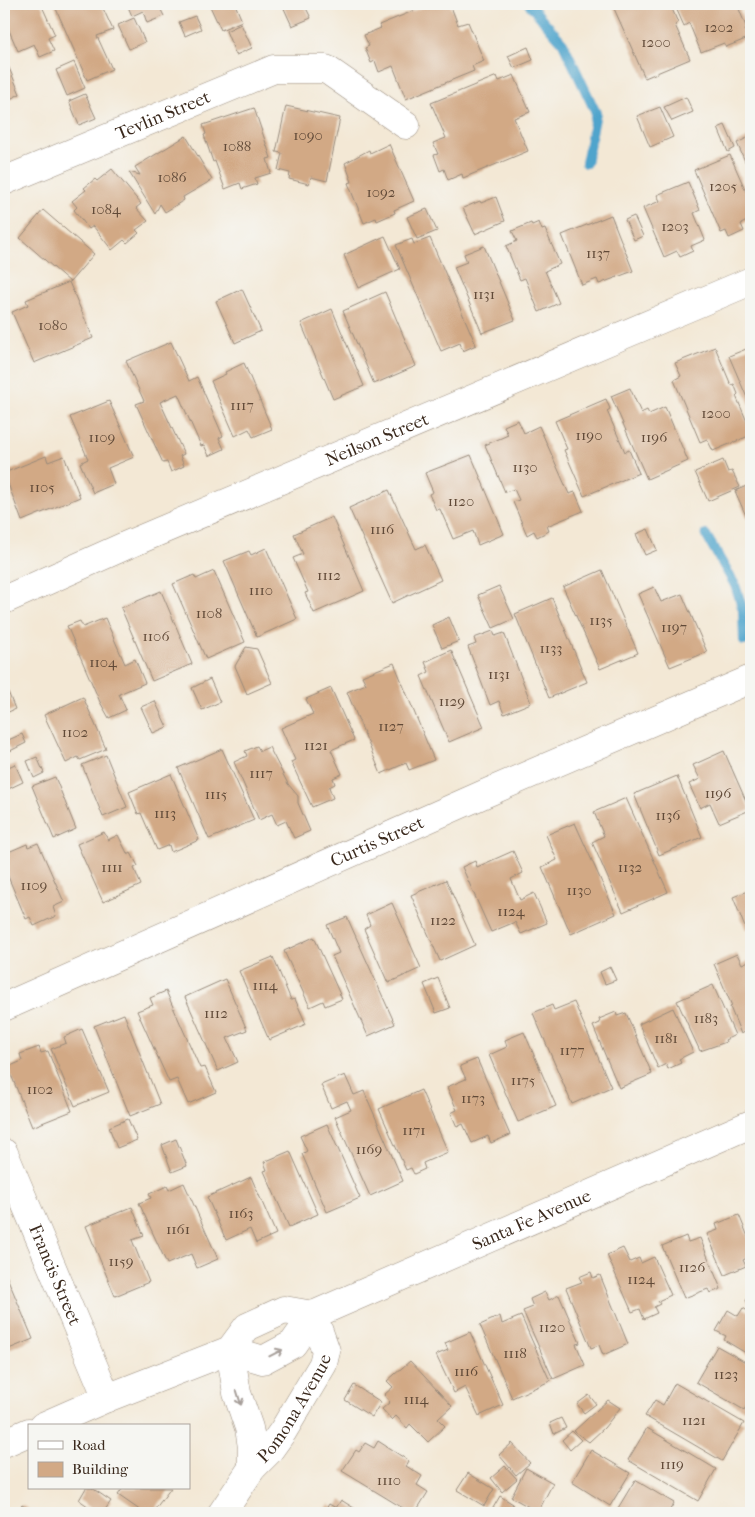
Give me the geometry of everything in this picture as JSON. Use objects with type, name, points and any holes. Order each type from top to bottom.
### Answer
[{"type":"street","name":"Tevlin Street","points":[[4,181],[274,69],[326,70],[406,125]]},
{"type":"street","name":"Neilson Street","points":[[4,600],[751,281]]},
{"type":"street","name":"Curtis Street","points":[[4,1006],[484,794],[751,679]]},
{"type":"street","name":"Santa Fe Avenue","points":[[313,1316],[751,1124]]},
{"type":"street","name":"Francis Street","points":[[4,1153],[108,1398]]},
{"type":"street","points":[[49,1424],[108,1398],[230,1350],[247,1327],[284,1310],[313,1316],[293,1344],[263,1360],[230,1350]]},
{"type":"street","name":"Pomona Avenue","points":[[222,1513],[252,1468],[268,1452],[283,1431],[323,1364],[326,1351],[313,1316]]},
{"type":"street","name":"Pomona Avenue","points":[[230,1350],[237,1393],[249,1428],[252,1447],[252,1468]]},
{"type":"street","points":[[4,1443],[28,1432]]},
{"type":"building","points":[[4,4],[41,4],[55,35],[48,38],[54,51],[40,57],[34,44],[18,51],[4,19]]},
{"type":"building","points":[[54,4],[101,4],[113,30],[97,36],[112,69],[87,80]]},
{"type":"building","points":[[127,4],[158,4],[164,16],[147,23],[143,11],[132,16]]},
{"type":"building","points":[[209,4],[235,4],[242,21],[221,30]]},
{"type":"building","points":[[282,4],[304,4],[311,18],[292,26]]},
{"type":"building","points":[[430,4],[450,4],[458,25],[468,22],[484,61],[472,66],[474,71],[406,99],[393,66],[379,72],[375,61],[371,63],[365,48],[369,46],[364,35],[381,28],[379,25]]},
{"type":"building","points":[[612,4],[670,4],[678,23],[675,25],[690,59],[645,78]]},
{"type":"building","points":[[678,4],[737,4],[747,29],[745,30],[748,38],[726,47],[724,43],[701,52],[689,23],[684,26],[676,8],[679,7]]},
{"type":"building","points":[[195,16],[201,29],[185,36],[179,22]]},
{"type":"building","points":[[134,18],[145,42],[129,49],[118,25]]},
{"type":"building","points":[[241,24],[252,48],[236,55],[226,31]]},
{"type":"building","points":[[528,47],[533,60],[514,68],[508,56]]},
{"type":"building","points":[[4,56],[20,94],[4,102]]},
{"type":"building","points":[[74,62],[85,88],[67,96],[56,70]]},
{"type":"building","points":[[514,75],[530,112],[514,118],[528,151],[463,178],[462,174],[448,180],[444,169],[440,171],[434,155],[438,154],[433,143],[446,138],[431,103],[497,76],[499,81]]},
{"type":"building","points":[[85,94],[96,118],[79,125],[69,101]]},
{"type":"building","points":[[686,97],[693,112],[672,121],[664,107]]},
{"type":"building","points":[[286,106],[340,118],[327,181],[311,177],[309,184],[289,179],[290,173],[278,170],[282,153],[276,152]]},
{"type":"building","points":[[660,107],[673,137],[650,147],[637,116]]},
{"type":"building","points":[[254,108],[271,158],[267,159],[271,173],[255,178],[257,184],[242,189],[240,183],[225,189],[215,161],[213,162],[204,135],[206,134],[203,125]]},
{"type":"building","points":[[725,125],[735,148],[728,152],[718,128]]},
{"type":"building","points":[[186,136],[212,180],[183,197],[184,200],[165,212],[160,204],[155,214],[129,172],[140,175],[135,167]]},
{"type":"building","points":[[751,136],[751,175],[737,143]]},
{"type":"building","points":[[389,144],[414,201],[394,210],[395,213],[377,221],[376,218],[364,223],[348,183],[352,182],[345,163],[369,150],[370,153]]},
{"type":"building","points":[[730,155],[751,203],[751,219],[741,224],[744,231],[729,238],[726,231],[721,233],[694,170]]},
{"type":"building","points":[[112,169],[141,204],[136,208],[148,221],[136,230],[139,233],[127,243],[124,240],[112,250],[93,226],[89,229],[74,210],[77,207],[72,201],[86,190],[84,188],[95,179],[97,181]]},
{"type":"building","points":[[688,182],[700,210],[694,213],[705,240],[691,246],[693,251],[680,257],[677,251],[664,257],[643,208],[660,201],[657,195]]},
{"type":"building","points":[[496,197],[505,221],[475,234],[463,208]]},
{"type":"building","points":[[427,209],[437,231],[417,239],[407,217]]},
{"type":"building","points":[[43,210],[94,254],[70,282],[20,238]]},
{"type":"building","points":[[611,215],[633,271],[599,284],[597,279],[582,285],[562,235]]},
{"type":"building","points":[[634,216],[643,236],[634,240],[625,220]]},
{"type":"building","points":[[539,222],[542,230],[545,229],[560,264],[545,271],[559,303],[539,312],[525,278],[520,280],[506,246],[517,241],[512,231],[531,223],[532,225]]},
{"type":"building","points":[[385,236],[400,269],[358,288],[344,255]]},
{"type":"building","points":[[430,238],[476,345],[463,351],[460,343],[441,351],[396,245],[412,239],[414,244]]},
{"type":"building","points":[[484,246],[515,320],[482,333],[454,267],[467,262],[464,254]]},
{"type":"building","points":[[69,282],[93,338],[34,363],[12,312],[28,305],[26,300]]},
{"type":"building","points":[[242,289],[261,331],[235,343],[216,301]]},
{"type":"building","points":[[385,292],[416,366],[374,384],[343,311]]},
{"type":"building","points":[[332,309],[364,386],[333,399],[301,323]]},
{"type":"building","points":[[171,342],[189,381],[197,377],[223,436],[219,438],[224,449],[209,456],[204,445],[201,446],[178,394],[160,402],[184,454],[180,456],[184,466],[171,472],[167,462],[163,463],[136,404],[144,401],[126,361]]},
{"type":"building","points":[[715,347],[731,385],[734,384],[738,394],[736,396],[751,435],[713,451],[707,439],[700,442],[674,380],[681,376],[675,363]]},
{"type":"building","points":[[751,347],[751,407],[729,356]]},
{"type":"building","points":[[244,363],[272,429],[253,437],[249,429],[235,436],[211,381]]},
{"type":"building","points":[[630,388],[641,413],[647,410],[649,414],[665,407],[688,461],[647,479],[611,396]]},
{"type":"building","points":[[606,399],[610,409],[607,411],[625,452],[629,450],[639,473],[584,496],[564,450],[567,449],[555,421]]},
{"type":"building","points":[[109,401],[134,457],[108,468],[114,484],[93,493],[80,463],[88,459],[70,417]]},
{"type":"building","points":[[518,420],[524,433],[539,426],[569,494],[575,492],[583,511],[547,526],[549,531],[537,537],[534,531],[527,535],[513,502],[519,500],[514,489],[505,492],[485,445],[508,435],[504,426]]},
{"type":"building","points":[[471,455],[504,534],[478,545],[473,531],[453,539],[440,509],[436,510],[429,494],[433,492],[425,473]]},
{"type":"building","points":[[46,456],[48,462],[64,456],[80,497],[22,521],[4,473]]},
{"type":"building","points":[[723,460],[728,472],[732,471],[740,487],[708,501],[695,472]]},
{"type":"building","points":[[751,484],[751,527],[735,491]]},
{"type":"building","points":[[389,490],[416,549],[425,545],[441,580],[392,603],[349,508]]},
{"type":"building","points":[[332,517],[364,591],[314,613],[305,593],[308,592],[293,558],[303,554],[294,534]]},
{"type":"building","points":[[648,529],[657,550],[645,555],[636,534]]},
{"type":"building","points":[[266,548],[297,619],[257,637],[224,561],[249,551],[251,555]]},
{"type":"building","points":[[602,570],[638,653],[600,669],[563,587]]},
{"type":"building","points":[[214,571],[245,642],[206,659],[173,584],[194,575],[196,579]]},
{"type":"building","points":[[499,586],[514,619],[493,628],[478,595]]},
{"type":"building","points":[[654,587],[661,602],[682,594],[707,652],[670,667],[638,594]]},
{"type":"building","points":[[161,591],[192,664],[152,681],[121,608]]},
{"type":"building","points":[[552,598],[587,682],[549,698],[515,614]]},
{"type":"building","points":[[449,617],[459,641],[442,648],[432,625]]},
{"type":"building","points":[[105,618],[125,664],[135,659],[145,683],[119,694],[126,710],[109,718],[100,702],[67,626],[80,621],[83,627]]},
{"type":"building","points":[[493,631],[495,636],[504,633],[531,703],[504,714],[499,701],[490,705],[468,647],[476,644],[474,638]]},
{"type":"building","points":[[246,647],[257,649],[272,683],[247,694],[235,666]]},
{"type":"building","points":[[451,650],[484,727],[449,742],[421,676],[429,672],[425,662]]},
{"type":"building","points":[[394,663],[434,760],[409,770],[406,763],[381,774],[347,692],[366,684],[362,676]]},
{"type":"building","points":[[210,679],[220,702],[202,710],[192,688]]},
{"type":"building","points":[[4,682],[15,709],[4,714]]},
{"type":"building","points":[[331,688],[354,740],[331,750],[342,774],[333,778],[335,784],[329,787],[333,798],[312,807],[291,762],[295,760],[281,728],[313,714],[306,699]]},
{"type":"building","points":[[83,697],[106,749],[80,760],[78,757],[66,763],[44,715]]},
{"type":"building","points":[[155,701],[167,727],[153,733],[141,707]]},
{"type":"building","points":[[22,734],[26,743],[10,751],[6,741]]},
{"type":"building","points":[[257,746],[260,751],[269,747],[288,784],[298,796],[298,803],[310,831],[294,838],[286,821],[277,825],[272,814],[259,820],[234,762],[247,756],[245,751]]},
{"type":"building","points":[[222,749],[254,820],[209,839],[178,768]]},
{"type":"building","points":[[724,751],[750,810],[719,823],[710,803],[700,808],[689,784],[700,779],[693,765]]},
{"type":"building","points":[[106,755],[127,807],[103,817],[82,765]]},
{"type":"building","points":[[37,757],[44,773],[34,778],[27,761]]},
{"type":"building","points":[[15,764],[23,782],[4,791],[4,769]]},
{"type":"building","points":[[171,774],[199,840],[171,852],[169,845],[157,850],[141,813],[138,814],[129,792]]},
{"type":"building","points":[[677,776],[702,837],[659,855],[634,794]]},
{"type":"building","points":[[55,777],[76,829],[54,839],[32,786]]},
{"type":"building","points":[[626,798],[668,892],[623,912],[592,842],[604,836],[594,812]]},
{"type":"building","points":[[575,823],[616,914],[571,934],[542,867],[557,860],[546,835]]},
{"type":"building","points":[[104,832],[108,840],[118,835],[128,855],[131,853],[138,866],[134,868],[141,885],[103,902],[77,844]]},
{"type":"building","points":[[38,843],[64,902],[53,907],[56,916],[34,926],[30,917],[26,919],[4,867],[4,858],[8,856],[6,853],[27,844],[28,847]]},
{"type":"building","points":[[513,851],[523,873],[511,879],[520,900],[534,893],[547,923],[521,934],[515,922],[491,932],[462,867],[475,861],[477,867]]},
{"type":"building","points":[[446,880],[475,945],[440,961],[411,895]]},
{"type":"building","points":[[751,890],[751,929],[746,930],[733,897]]},
{"type":"building","points":[[392,903],[421,968],[388,983],[364,929],[370,925],[366,915]]},
{"type":"building","points":[[347,917],[395,1024],[368,1036],[332,956],[339,953],[327,925]]},
{"type":"building","points":[[314,937],[342,999],[325,1006],[323,1001],[310,1007],[284,951]]},
{"type":"building","points":[[737,954],[742,964],[751,960],[751,1029],[741,1034],[730,1007],[732,1006],[714,964]]},
{"type":"building","points":[[273,957],[291,1000],[295,999],[306,1024],[269,1040],[239,971]]},
{"type":"building","points":[[610,967],[616,980],[605,984],[600,972]]},
{"type":"building","points":[[438,978],[450,1008],[436,1013],[424,984]]},
{"type":"building","points":[[225,979],[247,1030],[227,1038],[238,1062],[218,1071],[185,997]]},
{"type":"building","points":[[713,985],[735,1035],[725,1040],[726,1042],[700,1051],[677,1001]]},
{"type":"building","points":[[166,991],[200,1068],[205,1067],[216,1092],[188,1104],[177,1079],[169,1082],[137,1011],[153,1005],[150,998]]},
{"type":"building","points":[[574,1002],[611,1087],[572,1104],[533,1013],[552,1005],[554,1010]]},
{"type":"building","points":[[673,1008],[693,1052],[679,1059],[681,1063],[668,1069],[666,1064],[658,1068],[639,1024]]},
{"type":"building","points":[[616,1012],[617,1016],[626,1013],[652,1074],[619,1088],[593,1026],[600,1023],[599,1019]]},
{"type":"building","points":[[124,1014],[160,1104],[130,1116],[94,1026]]},
{"type":"building","points":[[82,1029],[109,1092],[75,1106],[51,1049],[66,1043],[64,1037]]},
{"type":"building","points":[[524,1032],[556,1106],[518,1122],[489,1055],[507,1047],[505,1040]]},
{"type":"building","points":[[39,1047],[41,1053],[48,1051],[72,1111],[32,1127],[8,1067],[22,1061],[20,1054]]},
{"type":"building","points":[[477,1059],[510,1135],[491,1143],[488,1136],[472,1143],[463,1124],[457,1127],[451,1113],[457,1110],[447,1087],[466,1079],[460,1066]]},
{"type":"building","points":[[345,1075],[354,1095],[364,1091],[403,1181],[370,1196],[335,1117],[351,1110],[347,1101],[331,1108],[321,1085]]},
{"type":"building","points":[[421,1090],[448,1152],[423,1163],[425,1169],[414,1174],[411,1168],[406,1170],[379,1109]]},
{"type":"building","points":[[128,1119],[137,1140],[117,1148],[109,1127]]},
{"type":"building","points":[[327,1124],[360,1198],[327,1212],[302,1154],[307,1151],[300,1136]]},
{"type":"building","points":[[176,1139],[187,1166],[172,1172],[162,1145]]},
{"type":"building","points":[[290,1151],[318,1214],[289,1227],[264,1171],[267,1170],[264,1162]]},
{"type":"building","points":[[251,1177],[276,1234],[256,1243],[250,1229],[226,1240],[207,1197]]},
{"type":"building","points":[[184,1183],[218,1259],[197,1268],[191,1254],[167,1264],[139,1203],[151,1198],[149,1194],[167,1186],[169,1190]]},
{"type":"building","points":[[132,1207],[144,1236],[132,1240],[149,1282],[115,1296],[86,1226]]},
{"type":"building","points":[[739,1215],[751,1244],[751,1256],[743,1260],[746,1266],[725,1275],[707,1234],[718,1230],[716,1224]]},
{"type":"building","points":[[686,1236],[688,1242],[700,1238],[721,1289],[710,1293],[708,1289],[684,1298],[662,1246]]},
{"type":"building","points":[[623,1248],[630,1262],[639,1258],[641,1263],[654,1257],[671,1295],[658,1301],[660,1304],[654,1307],[657,1313],[644,1319],[640,1309],[632,1312],[607,1255]]},
{"type":"building","points":[[4,1270],[33,1339],[4,1351]]},
{"type":"building","points":[[591,1272],[593,1278],[600,1275],[628,1344],[603,1355],[599,1345],[591,1348],[566,1288],[582,1282],[579,1277]]},
{"type":"building","points":[[545,1292],[549,1300],[559,1295],[580,1343],[576,1344],[585,1365],[553,1379],[523,1311],[533,1307],[530,1299]]},
{"type":"building","points":[[751,1292],[751,1305],[746,1301]]},
{"type":"building","points":[[743,1308],[751,1313],[751,1356],[724,1340],[726,1336],[716,1331],[728,1310],[738,1316]]},
{"type":"building","points":[[500,1316],[502,1324],[521,1316],[550,1381],[512,1398],[480,1325]]},
{"type":"building","points":[[470,1332],[503,1405],[479,1416],[465,1387],[454,1393],[436,1355],[448,1350],[445,1343]]},
{"type":"building","points":[[717,1346],[751,1365],[751,1398],[744,1410],[696,1382]]},
{"type":"building","points":[[410,1361],[452,1406],[438,1419],[445,1426],[428,1442],[410,1424],[407,1428],[396,1416],[392,1420],[382,1409],[390,1402],[384,1395],[393,1387],[387,1381]]},
{"type":"building","points":[[675,1383],[744,1423],[722,1461],[645,1416],[655,1400],[663,1405]]},
{"type":"building","points":[[354,1385],[381,1402],[372,1417],[345,1400]]},
{"type":"building","points":[[589,1395],[596,1404],[584,1413],[577,1404]]},
{"type":"building","points":[[608,1400],[620,1408],[604,1428],[589,1442],[574,1431]]},
{"type":"building","points":[[561,1418],[566,1428],[554,1434],[550,1423]]},
{"type":"building","points":[[647,1428],[716,1469],[698,1501],[628,1460]]},
{"type":"building","points":[[572,1431],[581,1440],[570,1450],[562,1440]]},
{"type":"building","points":[[378,1441],[409,1461],[406,1466],[422,1476],[417,1485],[428,1492],[415,1513],[411,1513],[342,1471],[356,1450],[359,1452],[365,1443],[374,1448]]},
{"type":"building","points":[[512,1443],[530,1463],[516,1475],[499,1455]]},
{"type":"building","points":[[591,1450],[630,1473],[610,1506],[572,1482]]},
{"type":"building","points":[[505,1466],[517,1479],[502,1492],[491,1478]]},
{"type":"building","points":[[526,1468],[553,1483],[538,1512],[511,1497]]},
{"type":"building","points":[[468,1473],[494,1489],[484,1506],[457,1490]]},
{"type":"building","points":[[635,1480],[674,1503],[668,1513],[615,1513]]},
{"type":"building","points":[[85,1490],[95,1490],[111,1501],[103,1513],[98,1513],[79,1500]]},
{"type":"building","points":[[122,1490],[169,1490],[152,1513],[144,1513],[118,1495]]},
{"type":"building","points":[[500,1496],[513,1504],[507,1513],[490,1513]]},
{"type":"building","points":[[341,1500],[362,1513],[315,1513],[318,1508],[324,1512],[329,1504],[336,1508]]},
{"type":"building","points":[[22,1505],[34,1513],[16,1513]]},
{"type":"waterway","points":[[529,4],[563,43],[596,113],[586,163]]},
{"type":"waterway","points":[[706,535],[735,585],[743,610],[744,641]]}]
